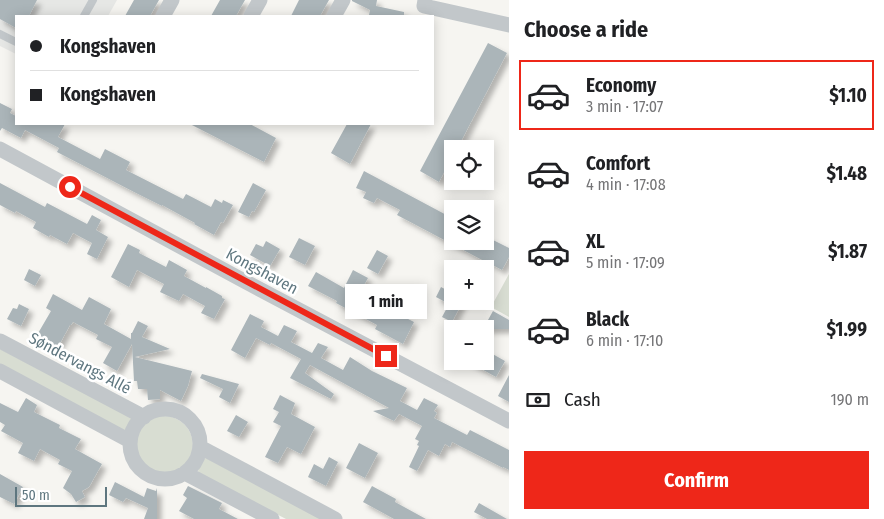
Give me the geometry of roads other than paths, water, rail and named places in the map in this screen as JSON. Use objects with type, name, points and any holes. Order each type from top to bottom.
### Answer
[{"type":"street","points":[[164,15],[172,0]]},
{"type":"street","points":[[252,15],[260,0]]},
{"type":"street","points":[[335,15],[343,0]]},
{"type":"street","points":[[425,0],[424,6],[509,25]]},
{"type":"street","name":"Kongshaven","points":[[0,150],[509,421]]},
{"type":"street","name":"Søndervangs Allé","points":[[0,341],[144,417]]},
{"type":"street","points":[[0,371],[130,441]]},
{"type":"street","points":[[167,409],[180,412],[189,418],[199,437],[200,447],[198,457],[193,466],[185,473],[177,478],[158,479],[149,476],[136,464],[132,457],[130,441],[134,427],[144,417],[155,411],[167,409]]},
{"type":"street","points":[[200,447],[335,519]]},
{"type":"street","points":[[185,473],[272,519]]},
{"type":"lane","points":[[85,15],[93,0]]},
{"type":"lane","points":[[0,34],[15,42]]}]
